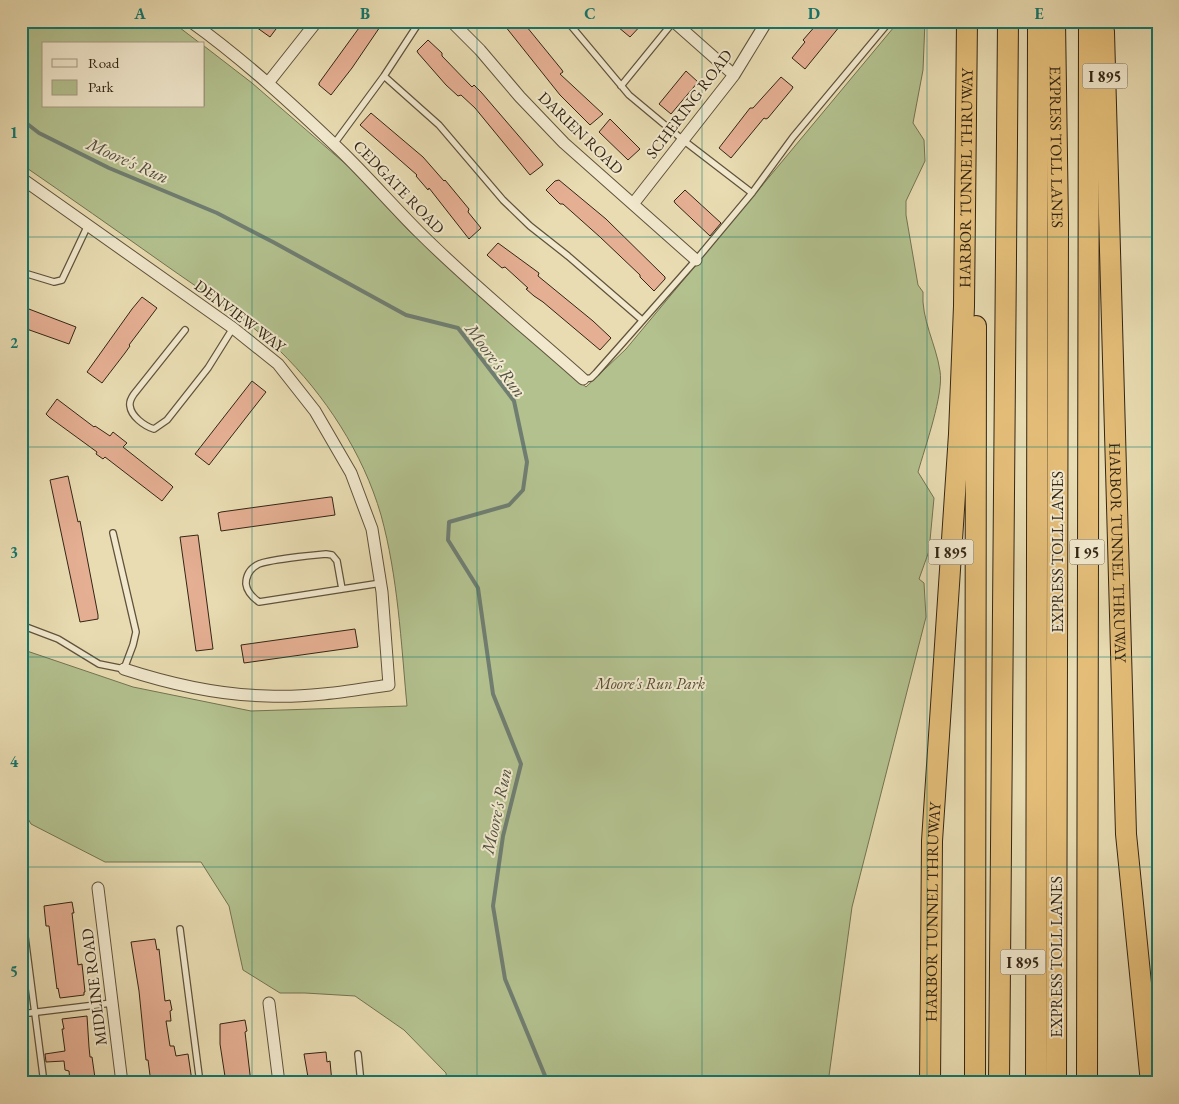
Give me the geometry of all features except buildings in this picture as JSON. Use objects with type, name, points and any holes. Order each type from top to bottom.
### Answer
[{"type":"highway","name":"HARBOR TUNNEL THRUWAY","points":[[930,1083],[932,841],[959,434],[964,306],[967,21]]},
{"type":"highway","points":[[974,1083],[975,454],[980,21]]},
{"type":"highway","points":[[999,1083],[1008,21]]},
{"type":"highway","name":"EXPRESS TOLL LANES","points":[[1025,21],[1030,840],[1036,1083]]},
{"type":"highway","name":"EXPRESS TOLL LANES","points":[[1022,1083],[1030,840],[1038,21]]},
{"type":"highway","name":"EXPRESS TOLL LANES","points":[[1056,21],[1058,177],[1056,1083]]},
{"type":"highway","name":"I 95","points":[[1086,1083],[1089,21]]},
{"type":"highway","name":"HARBOR TUNNEL THRUWAY","points":[[1101,21],[1104,32],[1126,834],[1151,1083]]},
{"type":"street","name":"CEDGATE ROAD","points":[[190,21],[268,83],[334,144],[443,255],[522,328],[583,379]]},
{"type":"street","points":[[268,83],[317,21]]},
{"type":"street","name":"DARIEN ROAD","points":[[451,21],[480,50],[520,97],[564,143],[696,260]]},
{"type":"street","name":"SCHERING ROAD","points":[[633,204],[734,75],[767,21]]},
{"type":"street","points":[[674,22],[734,75]]},
{"type":"street","name":"DENVIEW WAY","points":[[21,178],[233,328],[278,364],[315,411],[347,466],[372,529],[381,584],[389,685],[312,695],[267,696],[217,691],[163,682],[124,669]]},
{"type":"street","name":"MIDLINE ROAD","points":[[98,888],[122,1083]]},
{"type":"street","points":[[269,1003],[279,1083]]},
{"type":"lane","points":[[203,31],[211,21]]},
{"type":"lane","points":[[334,144],[384,76],[420,21]]},
{"type":"lane","points":[[567,21],[621,86],[638,102],[683,140],[752,193]]},
{"type":"lane","points":[[583,379],[591,378],[596,373],[696,260],[752,193],[793,137],[890,21]]},
{"type":"lane","points":[[621,86],[674,22]]},
{"type":"lane","points":[[384,76],[439,125],[503,200],[530,226],[642,320]]},
{"type":"lane","points":[[21,272],[54,282],[62,280],[88,225]]},
{"type":"lane","points":[[185,330],[130,401],[130,407],[136,417],[147,427],[154,429],[167,420],[208,368],[233,328]]},
{"type":"lane","points":[[21,625],[58,640],[99,664],[124,669],[136,632],[113,534]]},
{"type":"lane","points":[[342,590],[337,561],[332,555],[326,554],[258,564],[248,573],[246,579],[249,593],[259,602],[342,590],[381,584]]},
{"type":"lane","points":[[21,906],[44,1083]]},
{"type":"lane","points":[[180,929],[200,1083]]},
{"type":"lane","points":[[21,1014],[112,1004]]},
{"type":"lane","points":[[358,1054],[361,1083]]},
{"type":"green space","name":"Moore's Run Park","points":[[21,21],[171,21],[198,42],[42,42],[42,108],[205,108],[205,47],[252,83],[349,167],[408,230],[586,387],[626,349],[899,21],[925,21],[923,70],[913,123],[924,140],[925,161],[906,201],[906,215],[918,285],[923,292],[926,322],[940,371],[937,406],[918,472],[934,498],[929,551],[919,579],[924,583],[926,617],[852,907],[828,1083],[447,1083],[446,1073],[404,1030],[355,996],[280,993],[243,970],[229,906],[201,862],[105,862],[31,824],[21,806],[21,649],[133,687],[251,711],[407,706],[398,610],[387,538],[381,515],[364,469],[353,447],[327,406],[296,367],[252,326],[21,164]]},
{"type":"waterway","name":"Moore's Run","points":[[21,119],[39,133],[109,168],[217,213],[406,315],[458,328],[514,401],[527,462],[523,490],[509,505],[449,522],[448,540],[478,588],[493,694],[521,764],[503,836],[493,906],[505,979],[548,1083]]}]
